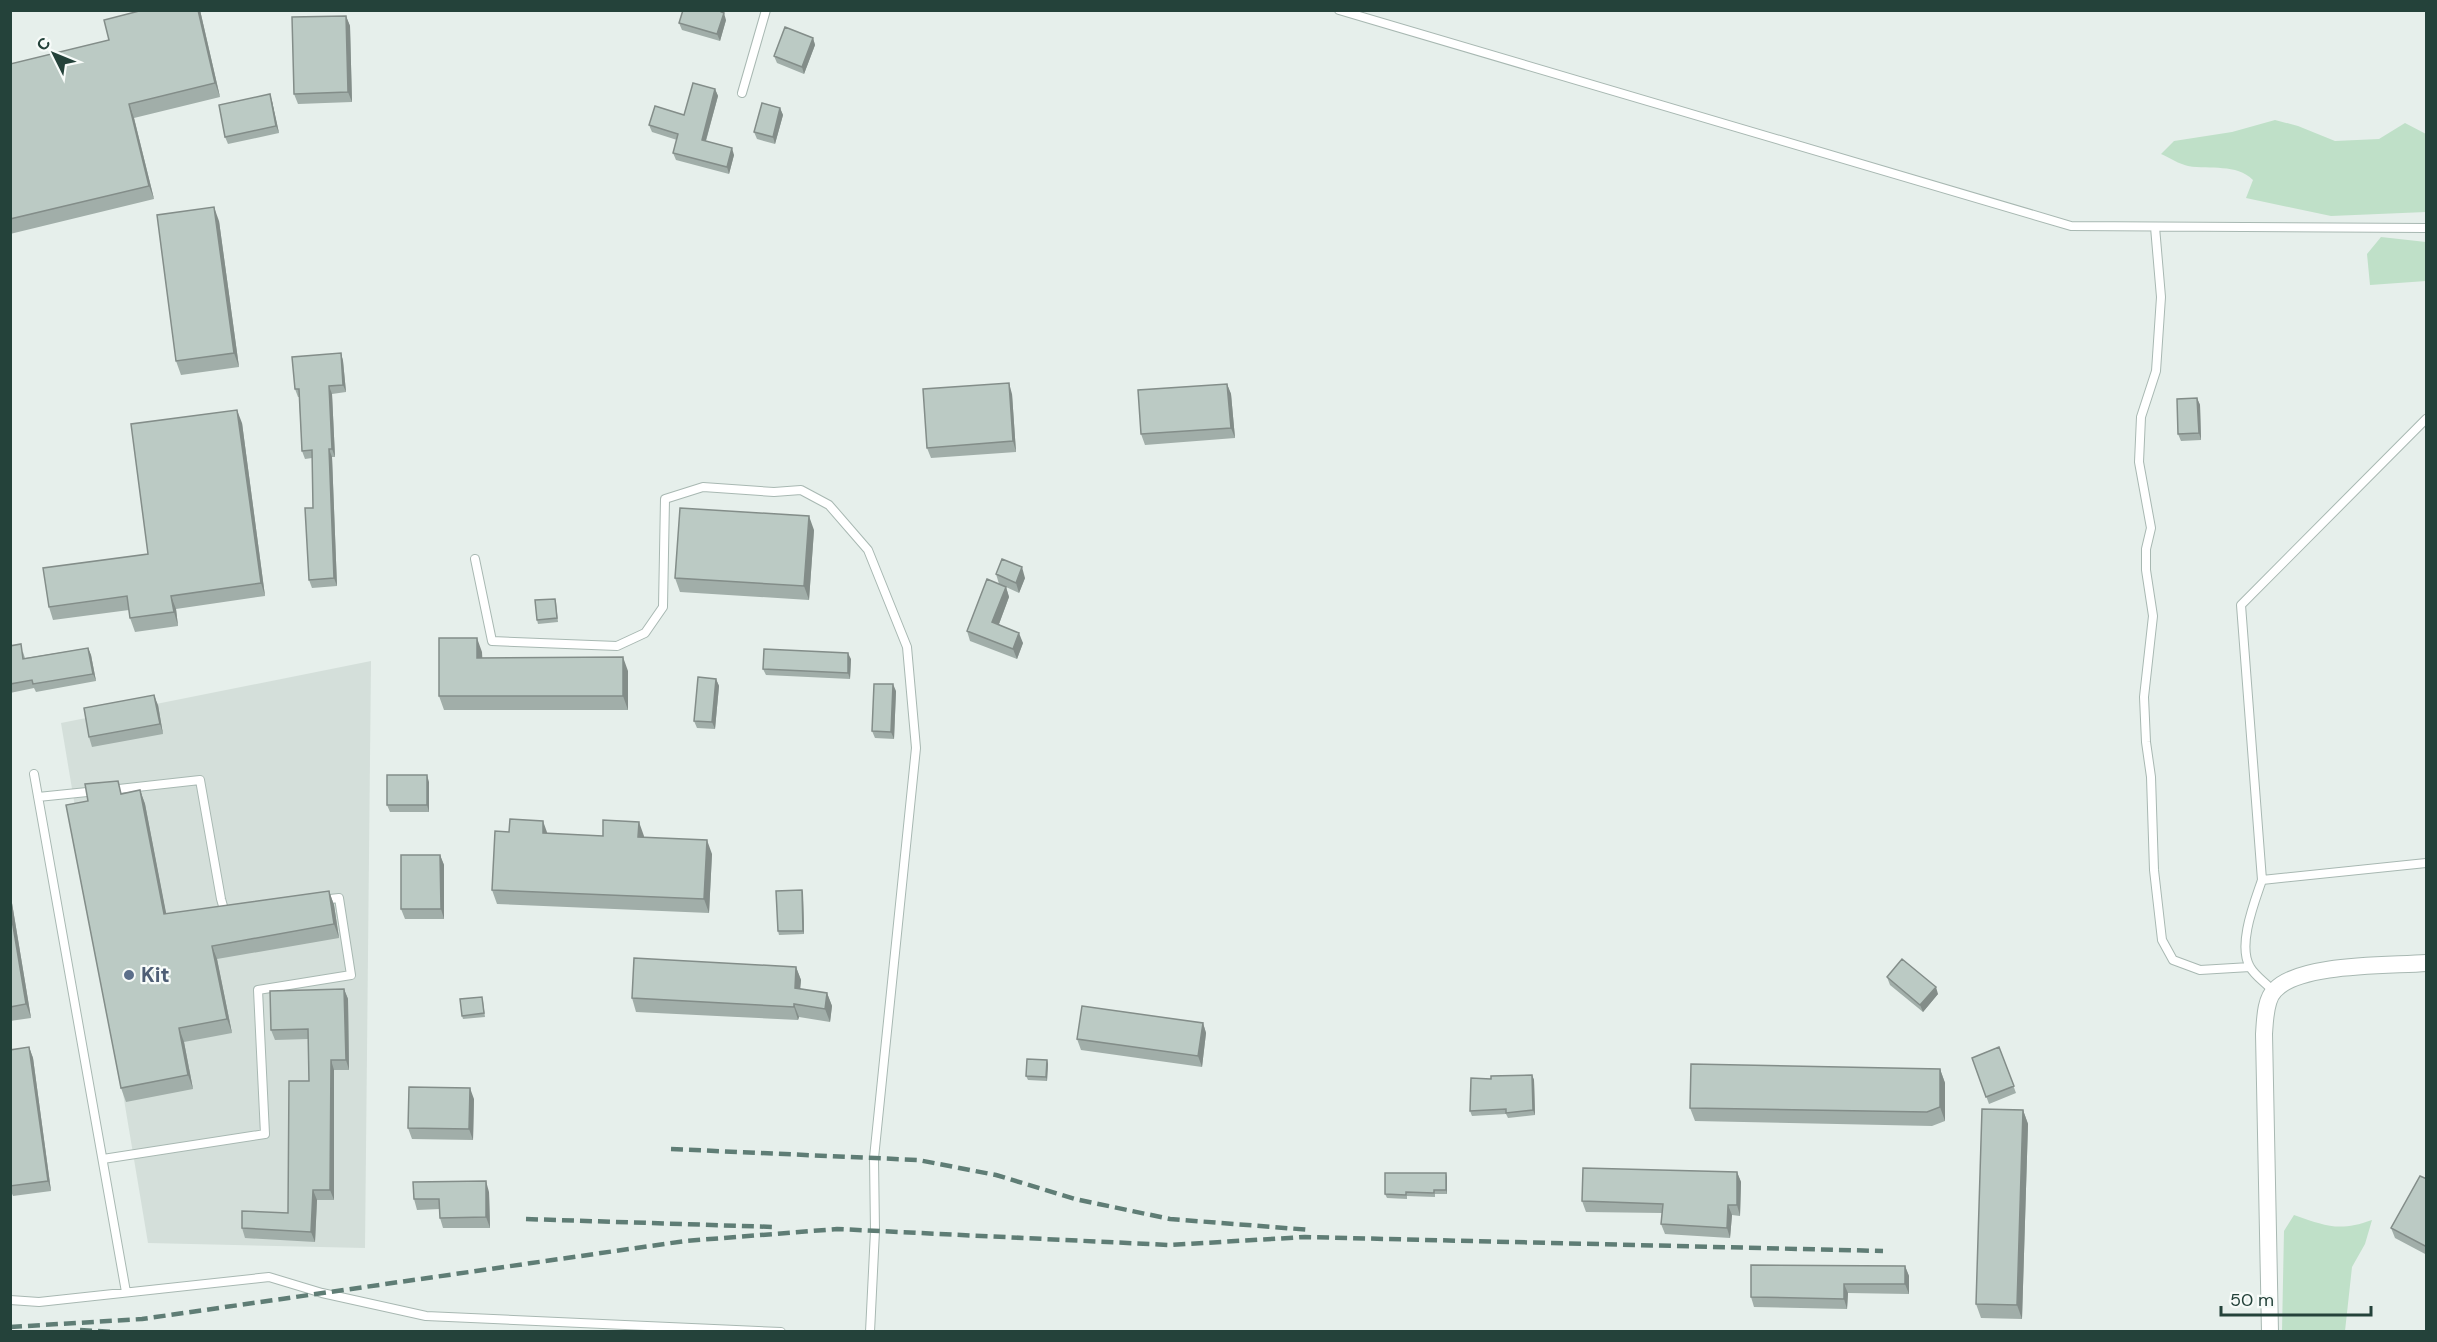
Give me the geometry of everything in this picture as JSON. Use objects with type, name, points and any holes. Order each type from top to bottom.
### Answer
[{"type":"street","points":[[2270,1332],[2264,1034],[2266,1012],[2273,990],[2293,977],[2319,970],[2427,963]]},
{"type":"lane","points":[[742,93],[766,10]]},
{"type":"lane","points":[[1339,10],[2072,226],[2427,228]]},
{"type":"lane","points":[[2155,227],[2161,297],[2156,371],[2141,417],[2139,462],[2151,528],[2146,549],[2146,570],[2153,616],[2144,697],[2146,742],[2151,777],[2154,870],[2162,940],[2173,960],[2200,970],[2250,967]]},
{"type":"lane","points":[[2273,990],[2250,967],[2247,959],[2246,924],[2262,880],[2241,605],[2427,419]]},
{"type":"lane","points":[[475,559],[492,641],[617,646],[645,633],[663,607],[665,499],[703,487],[774,492],[801,490],[830,505],[868,550],[907,647],[916,748],[874,1158],[875,1231],[870,1332]]},
{"type":"lane","points":[[34,774],[126,1292]]},
{"type":"lane","points":[[38,797],[200,780],[225,913],[236,912]]},
{"type":"lane","points":[[2262,880],[2427,863]]},
{"type":"lane","points":[[103,1159],[265,1134],[258,990],[351,975],[339,898],[316,901]]},
{"type":"lane","points":[[10,1300],[39,1302],[269,1277],[322,1293],[426,1316],[781,1332]]},
{"type":"shaded area","points":[[371,661],[365,1248],[148,1243],[61,723]]},
{"type":"green space","points":[[2275,120],[2298,126],[2335,141],[2379,139],[2405,123],[2426,134],[2426,212],[2331,216],[2246,198],[2253,180],[2239,171],[2188,166],[2161,154],[2174,141],[2232,132]]},
{"type":"green space","points":[[2381,237],[2426,242],[2426,281],[2370,285],[2367,254]]},
{"type":"green space","points":[[2294,1215],[2341,1227],[2372,1220],[2365,1244],[2352,1267],[2345,1331],[2282,1331],[2284,1231]]},
{"type":"building","points":[[143,10],[198,10],[215,83],[129,104],[149,186],[10,219],[10,64],[109,40],[104,20]]},
{"type":"building","points":[[683,10],[717,10],[724,13],[717,34],[679,23]]},
{"type":"building","points":[[346,16],[348,92],[294,94],[292,17]]},
{"type":"building","points":[[785,27],[813,38],[802,67],[774,56]]},
{"type":"building","points":[[693,83],[715,89],[702,140],[732,148],[727,167],[673,153],[678,134],[649,125],[655,106],[684,115]]},
{"type":"building","points":[[270,94],[276,126],[225,137],[219,105]]},
{"type":"building","points":[[762,103],[780,108],[773,137],[754,132]]},
{"type":"building","points":[[214,207],[234,353],[176,361],[157,215]]},
{"type":"building","points":[[341,353],[343,385],[329,386],[334,578],[309,580],[305,508],[313,508],[312,450],[302,451],[299,389],[295,389],[292,357]]},
{"type":"building","points":[[1009,383],[1013,441],[927,448],[923,389]]},
{"type":"building","points":[[1227,384],[1231,428],[1141,434],[1138,390]]},
{"type":"building","points":[[2197,398],[2199,433],[2178,434],[2177,399]]},
{"type":"building","points":[[237,410],[261,583],[171,596],[174,612],[130,618],[127,596],[49,607],[43,568],[148,554],[131,424]]},
{"type":"building","points":[[680,508],[809,516],[804,586],[675,578]]},
{"type":"building","points":[[1002,559],[1022,567],[1016,583],[996,574]]},
{"type":"building","points":[[987,579],[1006,587],[992,622],[1019,633],[1013,649],[967,631]]},
{"type":"building","points":[[555,599],[557,618],[537,620],[535,600]]},
{"type":"building","points":[[439,638],[477,638],[477,658],[623,657],[623,696],[439,696]]},
{"type":"building","points":[[21,644],[23,659],[88,648],[93,674],[33,684],[32,680],[10,684],[10,646]]},
{"type":"building","points":[[764,649],[848,653],[848,673],[763,669]]},
{"type":"building","points":[[698,677],[716,679],[712,722],[694,721]]},
{"type":"building","points":[[874,684],[893,684],[891,732],[872,731]]},
{"type":"building","points":[[154,695],[160,724],[89,737],[84,708]]},
{"type":"building","points":[[387,775],[427,775],[427,805],[387,805]]},
{"type":"building","points":[[118,781],[121,794],[140,790],[164,914],[329,891],[334,924],[212,946],[227,1019],[179,1028],[188,1075],[121,1088],[66,805],[88,801],[85,784]]},
{"type":"building","points":[[510,819],[543,821],[543,833],[603,836],[603,820],[639,822],[638,837],[707,840],[704,899],[492,890],[495,831],[509,832]]},
{"type":"building","points":[[401,855],[440,855],[441,909],[401,909]]},
{"type":"building","points":[[802,890],[803,931],[778,931],[776,891]]},
{"type":"building","points":[[10,908],[26,1004],[10,1007]]},
{"type":"building","points":[[634,958],[796,967],[795,988],[827,993],[825,1009],[794,1004],[794,1007],[632,998]]},
{"type":"building","points":[[1902,959],[1936,987],[1920,1005],[1887,977]]},
{"type":"building","points":[[344,989],[346,1060],[331,1060],[330,1190],[313,1190],[311,1232],[242,1228],[242,1211],[288,1213],[289,1081],[309,1081],[308,1029],[271,1030],[270,991]]},
{"type":"building","points":[[482,997],[484,1013],[462,1016],[460,999]]},
{"type":"building","points":[[1082,1006],[1203,1023],[1198,1056],[1077,1039]]},
{"type":"building","points":[[29,1047],[48,1181],[10,1186],[10,1050]]},
{"type":"building","points":[[1999,1047],[2014,1086],[1986,1097],[1972,1058]]},
{"type":"building","points":[[1027,1059],[1047,1060],[1046,1077],[1026,1076]]},
{"type":"building","points":[[1691,1064],[1940,1069],[1940,1107],[1927,1112],[1690,1108]]},
{"type":"building","points":[[1532,1075],[1533,1110],[1506,1113],[1506,1109],[1470,1111],[1471,1078],[1491,1079],[1491,1076]]},
{"type":"building","points":[[409,1087],[470,1088],[469,1129],[408,1128]]},
{"type":"building","points":[[1982,1109],[2023,1110],[2017,1305],[1976,1304]]},
{"type":"building","points":[[1583,1168],[1737,1172],[1737,1205],[1728,1205],[1727,1228],[1661,1224],[1663,1204],[1582,1201]]},
{"type":"building","points":[[1385,1173],[1446,1173],[1446,1190],[1434,1190],[1434,1193],[1406,1192],[1406,1195],[1385,1194]]},
{"type":"building","points":[[2420,1176],[2427,1179],[2427,1247],[2391,1228]]},
{"type":"building","points":[[486,1181],[486,1217],[440,1218],[439,1199],[414,1199],[413,1182]]},
{"type":"building","points":[[1751,1265],[1905,1266],[1905,1284],[1844,1284],[1844,1299],[1751,1297]]},
{"type":"railway","points":[[671,1149],[918,1160],[996,1175],[1075,1199],[1170,1219],[1311,1230]]},
{"type":"railway","points":[[526,1219],[774,1227]]},
{"type":"railway","points":[[10,1327],[142,1319],[685,1241],[837,1229],[1169,1245],[1305,1237],[1883,1251]]},
{"type":"railway","points":[[80,1330],[116,1332]]},
{"type":"place","name":"Kit","points":[[129,975]]}]
